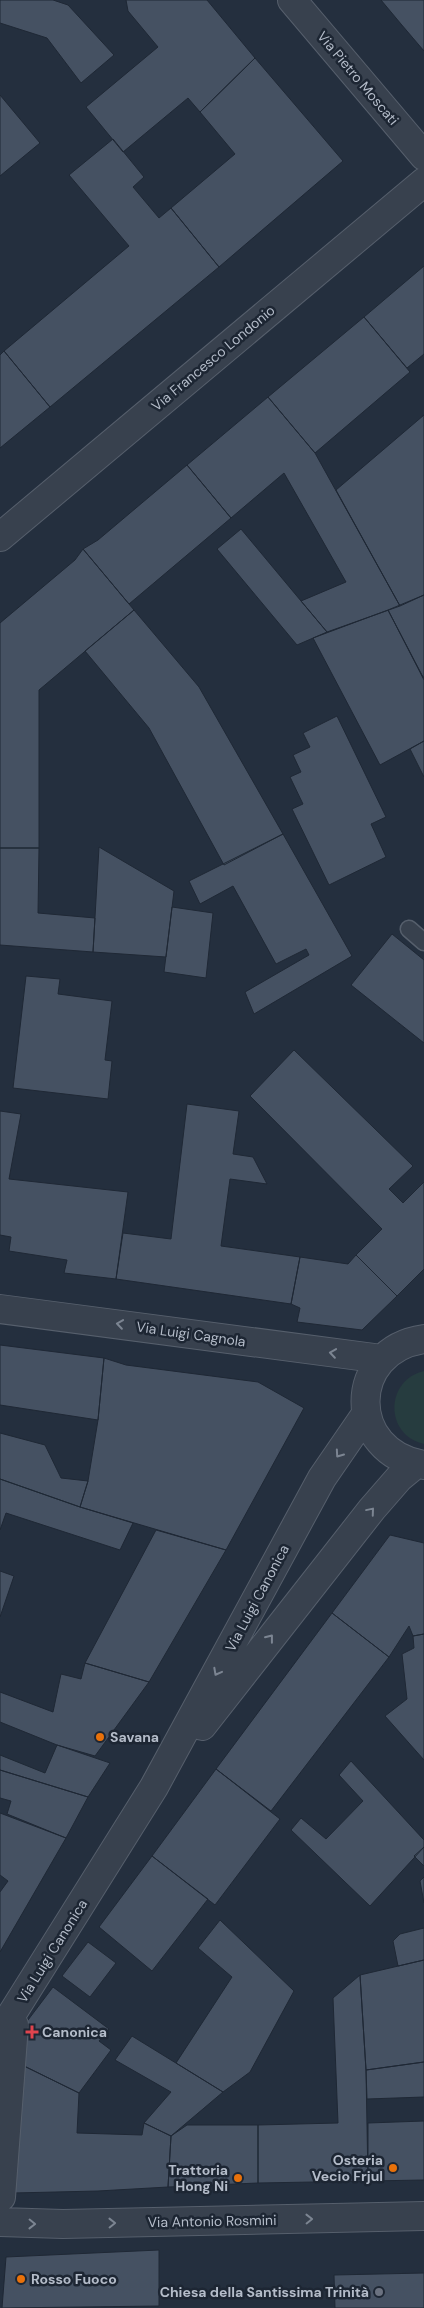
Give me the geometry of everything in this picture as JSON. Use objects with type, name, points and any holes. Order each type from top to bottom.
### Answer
[{"type":"street","name":"Via Pietro Moscati","points":[[292,0],[424,156]]},
{"type":"street","name":"Via Francesco Londonio","points":[[1,535],[424,182]]},
{"type":"street","name":"Via Luigi Cagnola","points":[[0,1309],[382,1359]]},
{"type":"street","points":[[420,1465],[401,1460],[383,1447],[374,1435],[365,1407],[367,1385],[382,1359],[401,1344],[424,1339]]},
{"type":"street","name":"Via Luigi Canonica","points":[[9,2024],[154,1787],[322,1478],[366,1414]]},
{"type":"street","name":"Via Luigi Canonica","points":[[154,1787],[372,1509],[399,1478],[420,1465]]},
{"type":"street","points":[[1,2210],[9,2024]]},
{"type":"street","name":"Via Antonio Rosmini","points":[[1,2210],[47,2224],[424,2216]]},
{"type":"lane","points":[[409,930],[424,942]]},
{"type":"green space","points":[[424,1371],[424,1444],[411,1439],[402,1430],[396,1419],[394,1408],[396,1396],[402,1385],[411,1376]]},
{"type":"building","points":[[0,0],[53,0],[68,5],[114,55],[81,83],[47,38],[0,23]]},
{"type":"building","points":[[126,0],[207,0],[255,58],[200,112],[188,98],[123,152],[86,107],[158,47],[128,11]]},
{"type":"building","points":[[381,0],[424,0],[424,51],[401,24]]},
{"type":"building","points":[[255,58],[343,161],[219,267],[171,208],[235,154],[200,112]]},
{"type":"building","points":[[0,95],[40,143],[0,176]]},
{"type":"building","points":[[113,139],[144,177],[133,187],[159,218],[171,208],[219,267],[50,407],[4,351],[129,246],[69,175]]},
{"type":"building","points":[[424,266],[424,354],[407,368],[364,317]]},
{"type":"building","points":[[364,317],[410,372],[315,453],[268,397]]},
{"type":"building","points":[[4,351],[50,407],[0,448],[0,355]]},
{"type":"building","points":[[268,397],[315,453],[400,606],[327,632],[301,601],[346,582],[284,473],[231,518],[187,465]]},
{"type":"building","points":[[424,415],[424,595],[400,606],[336,490]]},
{"type":"building","points":[[187,465],[231,518],[129,604],[83,549],[98,540]]},
{"type":"building","points":[[241,529],[327,632],[297,645],[217,549]]},
{"type":"building","points":[[83,549],[134,610],[39,690],[39,848],[0,848],[0,623],[75,560]]},
{"type":"building","points":[[424,595],[424,677],[423,677],[388,610]]},
{"type":"building","points":[[134,610],[199,687],[283,834],[224,865],[149,728],[85,651]]},
{"type":"building","points":[[388,610],[424,680],[424,741],[380,765],[313,638]]},
{"type":"building","points":[[337,716],[386,817],[371,824],[386,857],[329,885],[292,809],[303,804],[290,777],[301,772],[293,755],[310,747],[303,733]]},
{"type":"building","points":[[424,741],[424,777],[410,749]]},
{"type":"building","points":[[283,834],[352,956],[254,1014],[245,992],[309,955],[306,949],[276,964],[233,886],[200,904],[189,881]]},
{"type":"building","points":[[99,847],[174,891],[166,957],[93,952]]},
{"type":"building","points":[[0,848],[39,848],[38,913],[95,918],[93,952],[0,945]]},
{"type":"building","points":[[172,907],[213,913],[206,978],[164,972]]},
{"type":"building","points":[[392,934],[424,960],[424,1043],[351,985]]},
{"type":"building","points":[[26,976],[60,979],[58,994],[112,1001],[105,1060],[112,1061],[108,1099],[13,1088]]},
{"type":"building","points":[[294,1050],[413,1166],[389,1189],[403,1203],[424,1182],[424,1269],[397,1296],[356,1255],[382,1229],[250,1096]]},
{"type":"building","points":[[187,1104],[239,1111],[233,1154],[253,1157],[267,1184],[230,1179],[221,1246],[300,1257],[291,1304],[116,1279],[123,1233],[171,1239]]},
{"type":"building","points":[[0,1111],[21,1114],[9,1179],[128,1192],[116,1279],[64,1273],[67,1260],[9,1251],[11,1237],[0,1235]]},
{"type":"building","points":[[356,1255],[397,1296],[362,1330],[297,1322],[300,1308],[291,1304],[300,1257],[348,1264]]},
{"type":"building","points":[[0,1345],[104,1358],[98,1420],[0,1405]]},
{"type":"building","points":[[104,1358],[126,1365],[258,1382],[304,1408],[226,1550],[80,1507],[88,1481],[98,1420]]},
{"type":"building","points":[[0,1433],[45,1445],[61,1478],[88,1481],[80,1507],[0,1479]]},
{"type":"building","points":[[0,1479],[133,1523],[120,1550],[6,1513],[0,1530]]},
{"type":"building","points":[[156,1530],[226,1550],[149,1682],[85,1663]]},
{"type":"building","points":[[390,1535],[424,1543],[424,1634],[413,1636],[409,1626],[389,1657],[332,1613]]},
{"type":"building","points":[[0,1571],[14,1576],[0,1617]]},
{"type":"building","points":[[332,1613],[389,1657],[271,1811],[216,1769]]},
{"type":"building","points":[[424,1634],[424,1760],[385,1716],[407,1699],[402,1654],[414,1648],[413,1636]]},
{"type":"building","points":[[85,1663],[149,1682],[95,1756],[57,1745],[0,1722],[0,1692],[53,1712],[61,1674],[81,1679]]},
{"type":"building","points":[[57,1745],[110,1763],[88,1797],[0,1770],[0,1755],[45,1773]]},
{"type":"building","points":[[351,1761],[424,1840],[424,1847],[370,1906],[291,1830],[301,1818],[326,1839],[363,1801],[339,1775]]},
{"type":"building","points":[[216,1769],[280,1819],[215,1905],[152,1856]]},
{"type":"building","points":[[0,1770],[88,1797],[66,1838],[7,1814],[11,1801],[0,1798]]},
{"type":"building","points":[[0,1813],[66,1838],[0,1952],[0,1892],[8,1881],[0,1875]]},
{"type":"building","points":[[424,1847],[424,1866],[414,1856]]},
{"type":"building","points":[[152,1856],[208,1899],[152,1971],[99,1927]]},
{"type":"building","points":[[424,1877],[424,1903],[420,1881]]},
{"type":"building","points":[[220,1920],[294,1991],[250,2072],[223,2092],[176,2063],[232,1977],[198,1948]]},
{"type":"building","points":[[424,1928],[424,1960],[398,1966],[393,1941],[400,1934]]},
{"type":"building","points":[[88,1942],[116,1963],[90,1997],[62,1976]]},
{"type":"building","points":[[424,1960],[424,2062],[366,2070],[360,1975]]},
{"type":"building","points":[[360,1975],[366,2070],[368,2181],[258,2183],[258,2125],[338,2123],[333,1998]]},
{"type":"building","points":[[53,1987],[109,2029],[99,2041],[111,2050],[79,2093],[22,2065],[25,2024]]},
{"type":"building","points":[[132,2036],[223,2092],[171,2136],[144,2123],[171,2092],[115,2060]]},
{"type":"building","points":[[424,2062],[424,2097],[367,2099],[366,2070]]},
{"type":"building","points":[[22,2065],[79,2093],[77,2133],[142,2135],[144,2123],[171,2136],[168,2187],[13,2193]]},
{"type":"building","points":[[424,2121],[424,2180],[368,2181],[368,2123]]},
{"type":"building","points":[[187,2125],[258,2125],[258,2183],[168,2187],[171,2136]]},
{"type":"building","points":[[159,2250],[159,2306],[2,2308],[6,2257]]},
{"type":"building","name":"Chiesa della Santissima Trinità","points":[[424,2273],[424,2308],[335,2308],[334,2275]]},
{"type":"place","name":"Savana","points":[[100,1737]]},
{"type":"place","name":"Canonica","points":[[32,2032]]},
{"type":"place","name":"Osteria Vecio Frjul","points":[[393,2168]]},
{"type":"place","name":"Trattoria Hong Ni","points":[[238,2178]]},
{"type":"place","name":"Rosso Fuoco","points":[[21,2279]]},
{"type":"place","name":"Chiesa della Santissima Trinità","points":[[379,2292]]}]
